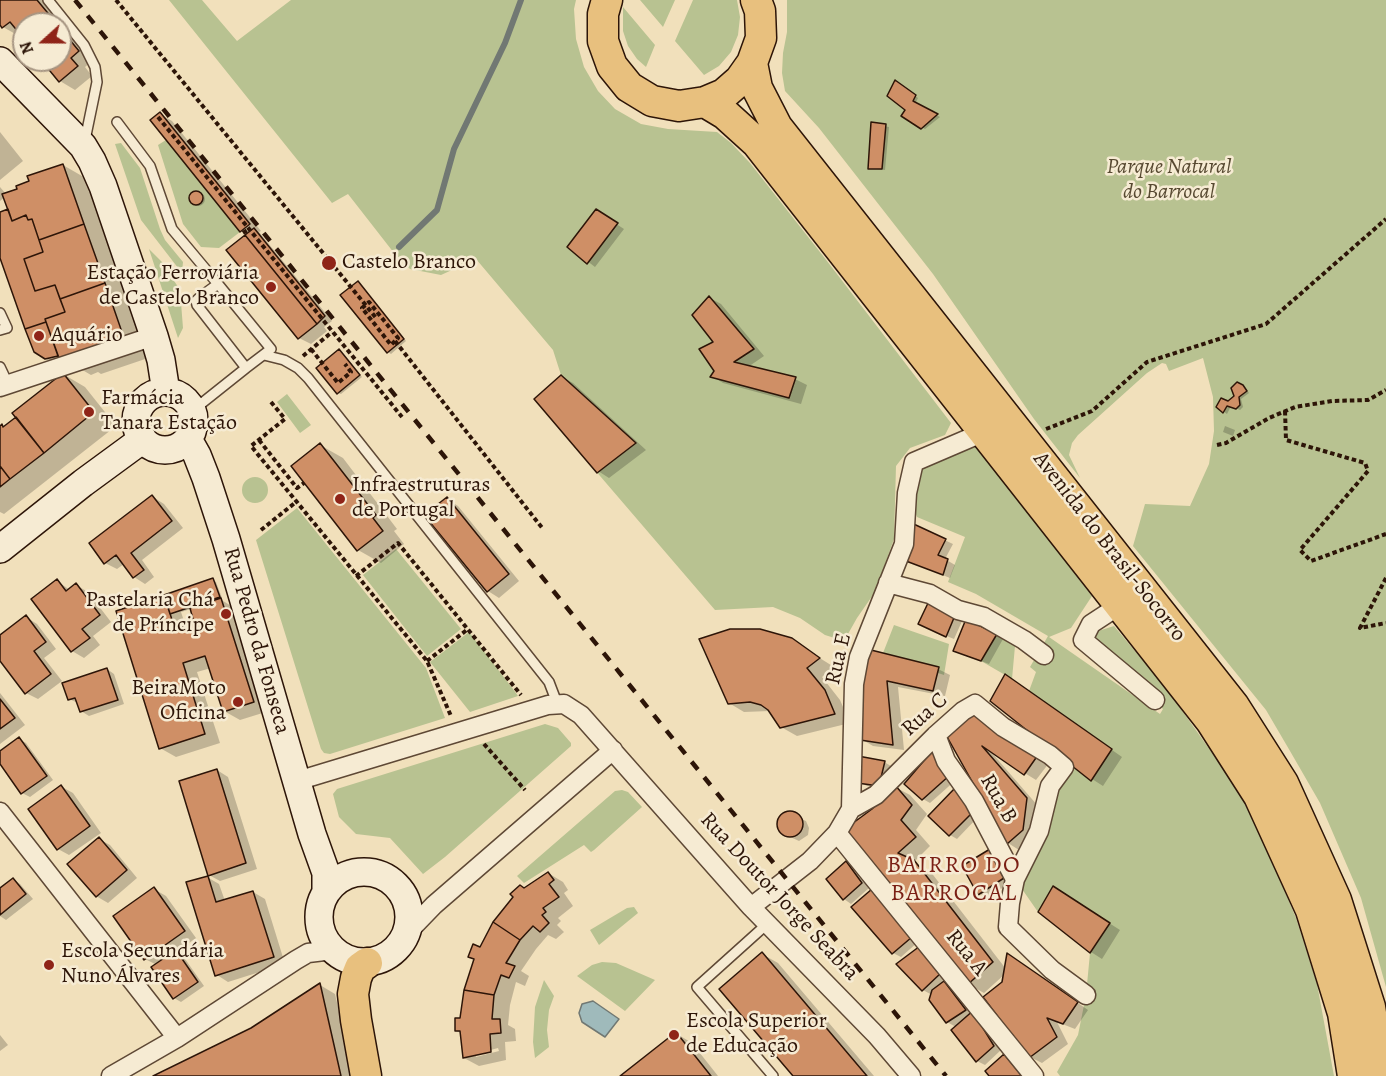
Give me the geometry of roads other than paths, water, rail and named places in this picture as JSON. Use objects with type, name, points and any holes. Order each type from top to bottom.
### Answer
[{"type":"main road","points":[[607,0],[603,14],[603,41],[612,66],[629,87],[652,101],[679,106],[705,102],[724,94],[740,80],[752,63],[761,38],[760,11],[756,0]]},
{"type":"main road","points":[[0,61],[83,146],[103,186],[154,336],[161,360],[166,392]]},
{"type":"main road","name":"Avenida do Brasil-Socorro","points":[[752,63],[757,88],[777,127],[1234,705],[1283,783],[1336,900],[1370,1007],[1381,1076]]},
{"type":"main road","name":"Avenida do Brasil-Socorro","points":[[705,102],[725,114],[758,143],[1212,721],[1259,796],[1311,910],[1343,1013],[1353,1076]]},
{"type":"main road","points":[[166,392],[180,396],[192,411],[193,426],[188,439],[174,448],[165,450],[157,448],[143,439],[137,424],[140,408],[151,396],[166,392]]},
{"type":"main road","points":[[0,549],[143,439]]},
{"type":"main road","name":"Rua Pedro da Fonseca","points":[[188,439],[206,478],[226,538],[312,834],[326,873],[326,892]]},
{"type":"main road","points":[[317,845],[339,862],[387,879],[401,892],[408,909],[409,921],[406,934],[395,951],[387,957],[367,963],[360,968],[356,978],[353,994],[366,1076]]},
{"type":"main road","points":[[363,872],[349,874],[336,882],[326,892],[319,916],[320,928],[325,940],[333,950],[355,962],[367,963]]},
{"type":"street","points":[[4,386],[154,336]]},
{"type":"street","name":"Rua E","points":[[751,907],[810,861],[837,833],[851,809],[854,684],[859,657],[904,544],[907,493],[914,462],[984,432]]},
{"type":"street","points":[[888,583],[930,594],[958,610],[984,617],[1024,640],[1044,655]]},
{"type":"street","points":[[1120,605],[1090,624],[1083,640],[1155,700]]},
{"type":"street","points":[[297,781],[557,703]]},
{"type":"street","name":"Rua Doutor Jorge Seabra","points":[[557,703],[564,704],[581,715],[751,907],[877,1036],[911,1076]]},
{"type":"street","name":"Rua C","points":[[851,809],[876,795],[936,735],[963,711],[975,704],[1004,727],[1050,755],[1064,767],[1050,786],[1039,831],[1014,879]]},
{"type":"street","name":"Rua B","points":[[936,735],[946,761],[974,801],[1014,879]]},
{"type":"street","points":[[406,934],[434,905],[613,750]]},
{"type":"street","points":[[0,812],[177,1038]]},
{"type":"street","name":"Rua A","points":[[837,833],[1034,1076]]},
{"type":"street","points":[[1014,879],[1008,927],[1052,970],[1086,995]]},
{"type":"street","points":[[111,1076],[177,1038],[308,953],[333,950]]},
{"type":"lane","points":[[48,0],[84,45],[95,67],[97,82],[83,146]]},
{"type":"lane","points":[[117,122],[150,165],[172,229],[271,349],[192,411]]},
{"type":"lane","points":[[218,284],[200,297],[196,301],[197,305],[246,368]]},
{"type":"lane","points":[[0,313],[7,328],[0,330]]},
{"type":"lane","points":[[264,355],[284,360],[308,378],[549,682],[557,703]]},
{"type":"lane","points":[[0,368],[4,386]]},
{"type":"lane","points":[[767,924],[697,987],[772,1076]]},
{"type":"water","points":[[593,1001],[619,1019],[605,1037],[582,1022],[579,1013],[582,1004]]},
{"type":"waterway","points":[[399,247],[437,210],[454,149],[505,43],[521,0]]},
{"type":"railway","points":[[75,0],[946,1076]]},
{"type":"place","name":"Castelo Branco","points":[[329,263]]},
{"type":"place","name":"Estação Ferroviária de Castelo Branco","points":[[271,287]]},
{"type":"place","name":"Aquário","points":[[39,336]]},
{"type":"place","name":"Farmácia Tanara Estação","points":[[89,412]]},
{"type":"place","name":"Infraestruturas de Portugal","points":[[340,499]]},
{"type":"place","name":"Pastelaria Chá de Príncipe","points":[[226,614]]},
{"type":"place","name":"BeiraMoto Oficina","points":[[238,702]]},
{"type":"place","name":"Escola Secundária Nuno Álvares","points":[[49,965]]},
{"type":"place","name":"Escola Superior de Educação","points":[[674,1035]]},
{"type":"district","name":"BAIRRO DO BARROCAL","points":[[954,880]]},
{"type":"park label","name":"Parque Natural do Barrocal","points":[[1169,180]]}]
